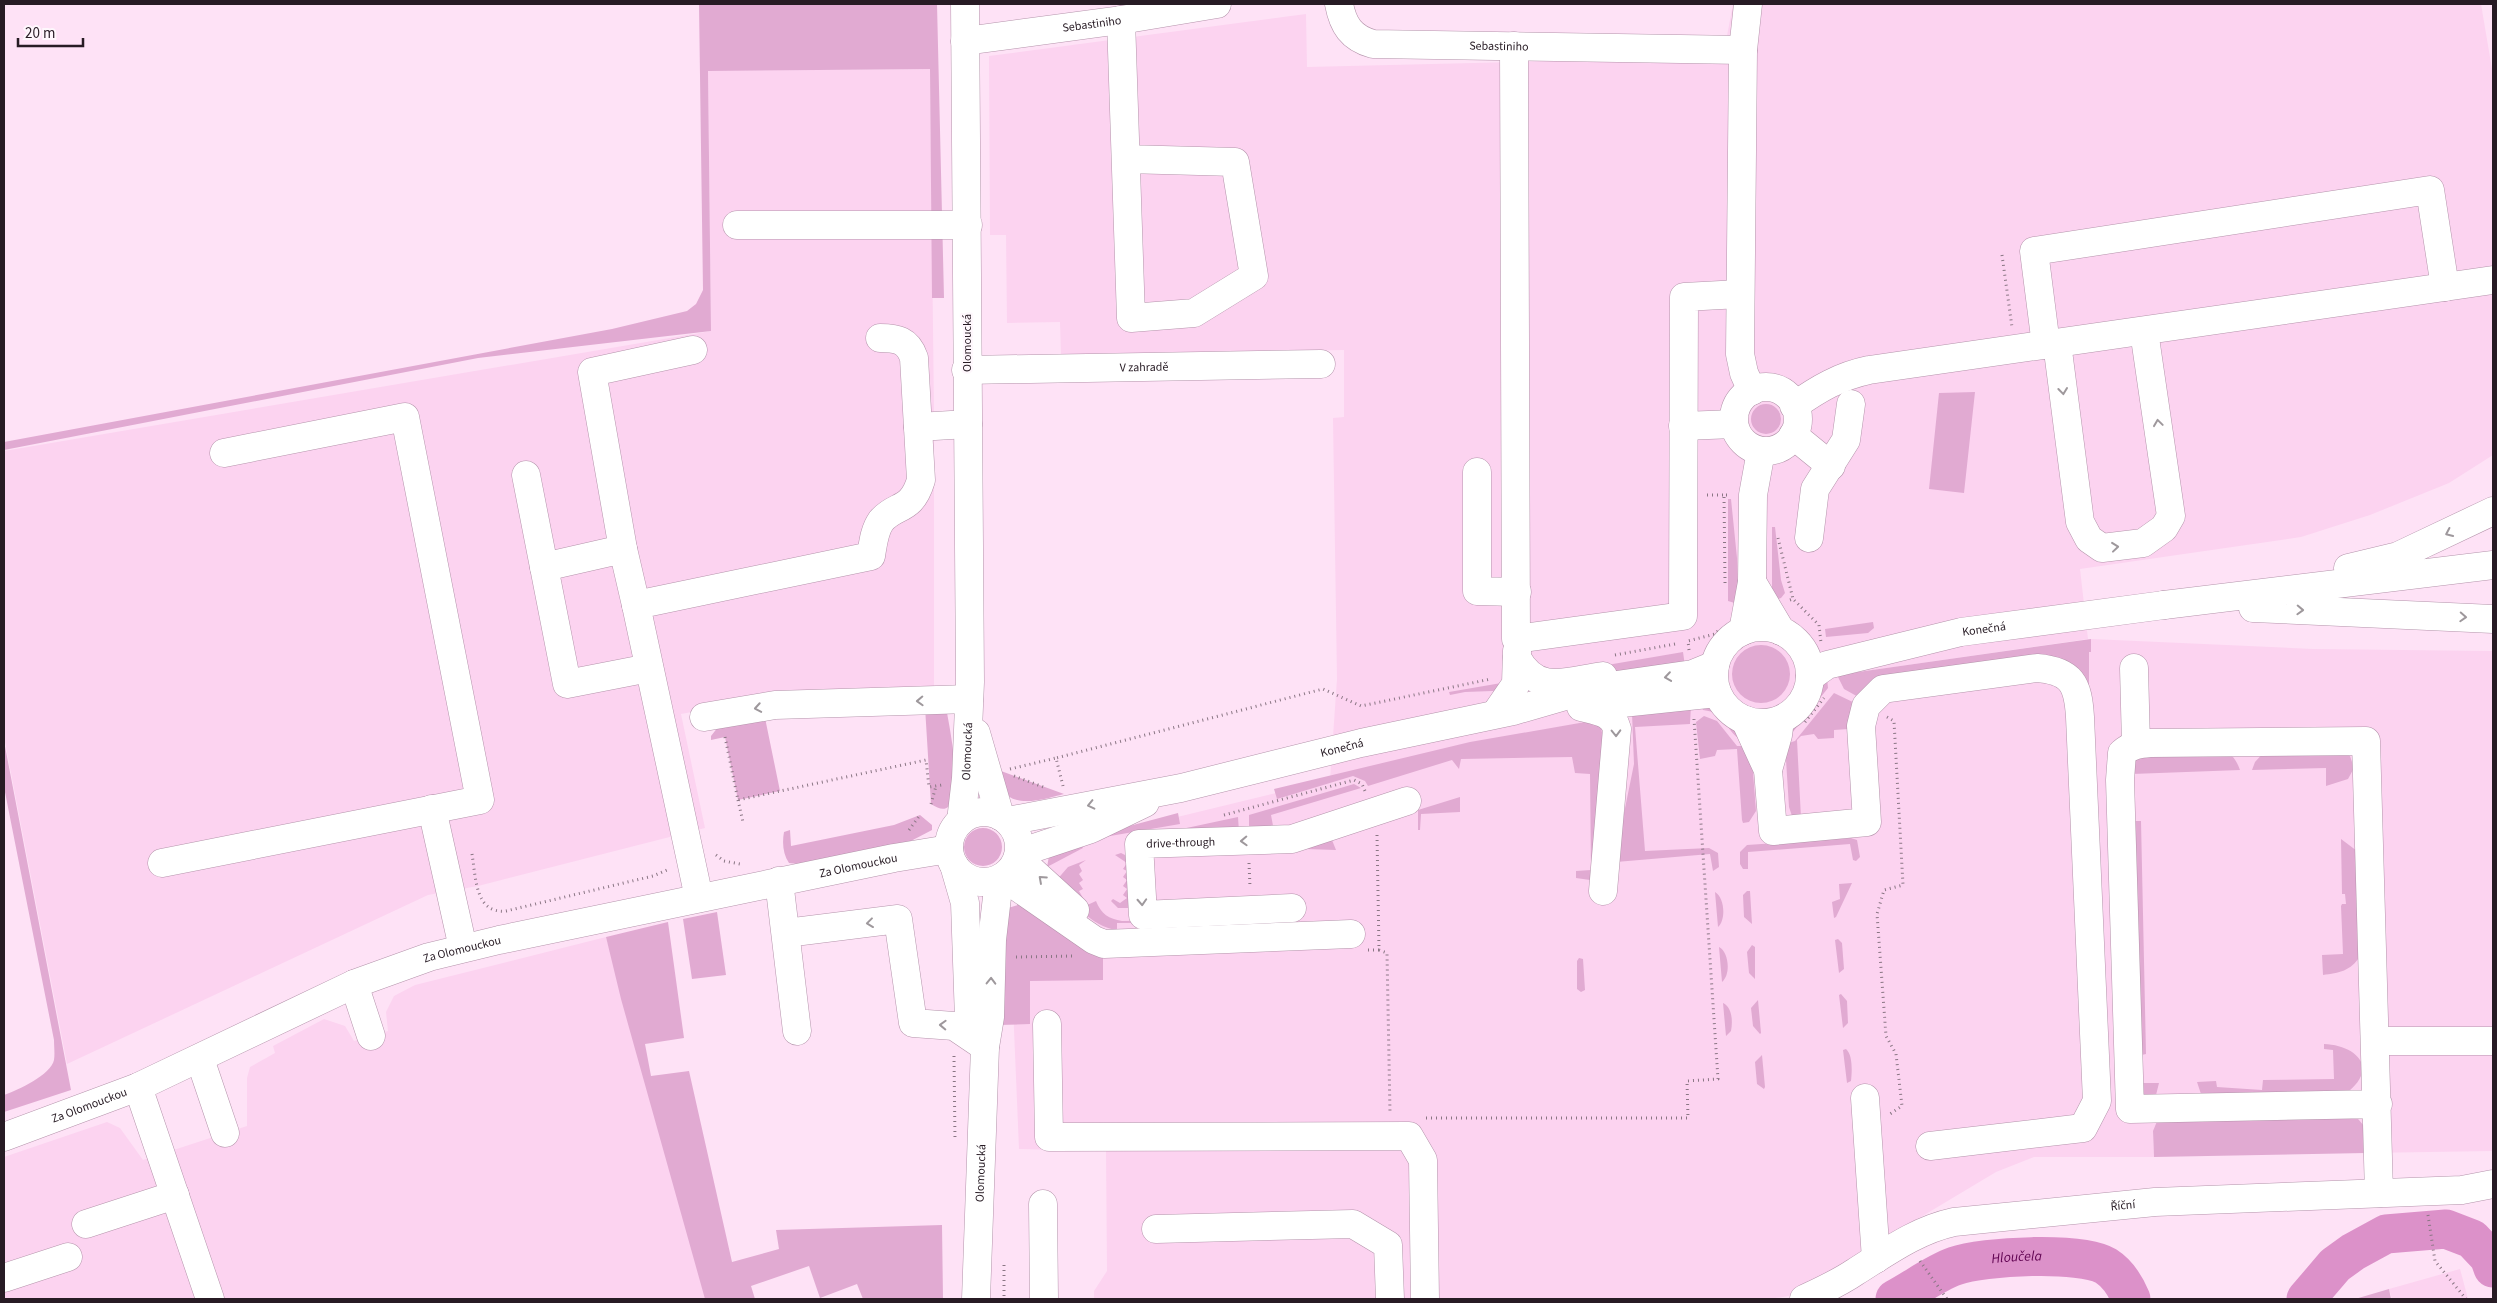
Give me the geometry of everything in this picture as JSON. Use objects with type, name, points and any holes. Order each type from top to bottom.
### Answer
[{"type":"main road","name":"Olomoucká","points":[[952,857],[952,833],[961,821],[966,778],[969,691],[966,370],[968,225],[965,4]]},
{"type":"main road","name":"Sebastiniho","points":[[965,41],[1121,20],[1217,4]]},
{"type":"main road","name":"Sebastiniho","points":[[1339,4],[1346,28],[1362,41],[1373,44],[1743,50]]},
{"type":"main road","points":[[1748,4],[1743,50],[1740,354],[1744,373],[1752,391]]},
{"type":"main road","points":[[1121,20],[1130,318],[1194,313],[1254,276],[1235,162],[1126,159]]},
{"type":"main road","points":[[1504,712],[1516,684],[1517,648],[1514,46]]},
{"type":"main road","points":[[2144,330],[2171,516],[2164,528],[2144,543],[2102,548],[2089,539],[2080,522],[2034,250],[2430,190],[2445,287]]},
{"type":"main road","points":[[737,225],[968,225]]},
{"type":"main road","points":[[1794,406],[1822,387],[1853,374],[2493,280]]},
{"type":"main road","points":[[1517,648],[1683,616],[1684,297],[1740,294]]},
{"type":"main road","points":[[636,605],[871,556],[876,531],[882,520],[908,504],[917,493],[921,480],[911,350],[897,338],[880,338]]},
{"type":"main road","points":[[693,350],[592,372],[623,548],[699,898]]},
{"type":"main road","name":"V zahradě","points":[[966,370],[1321,364]]},
{"type":"main road","points":[[1771,388],[1780,391],[1794,406],[1797,415],[1797,426],[1793,435],[1779,448],[1761,451],[1746,444],[1736,432],[1734,424],[1737,405],[1752,391],[1771,388]]},
{"type":"main road","points":[[1809,538],[1815,489],[1846,440],[1851,404]]},
{"type":"main road","points":[[162,862],[480,800],[405,417],[224,453]]},
{"type":"main road","points":[[918,427],[968,424]]},
{"type":"main road","points":[[1683,426],[1734,424]]},
{"type":"main road","points":[[1793,435],[1831,466]]},
{"type":"main road","points":[[1761,451],[1753,495],[1752,582],[1732,629],[1730,639],[1720,651],[1705,682],[1734,714],[1745,720],[1768,723],[1779,727]]},
{"type":"main road","points":[[1477,472],[1476,591],[1517,592]]},
{"type":"main road","points":[[526,475],[567,684],[649,668]]},
{"type":"main road","points":[[2218,599],[2398,556],[2493,512]]},
{"type":"main road","points":[[544,567],[623,548]]},
{"type":"main road","points":[[2164,605],[2493,565]]},
{"type":"main road","points":[[1752,582],[1767,608],[1800,642],[1817,687],[1807,690],[1801,703],[1779,727],[1768,770],[1772,831],[1867,822],[1861,726],[1866,706],[1883,689],[2037,668],[2062,673],[2073,682],[2079,700],[2097,1101],[2084,1128],[1930,1146]]},
{"type":"main road","points":[[2164,605],[2493,619]]},
{"type":"main road","name":"Konečná","points":[[1817,687],[1827,665],[1961,632],[2164,605]]},
{"type":"main road","points":[[1732,629],[1768,627],[1800,642],[1961,632]]},
{"type":"main road","points":[[1517,648],[1525,673],[1534,680],[1550,684],[1618,674],[1635,682]]},
{"type":"main road","points":[[2134,668],[2136,744]]},
{"type":"main road","name":"Konečná","points":[[1004,818],[1173,789],[1361,743],[1504,712],[1579,692],[1635,682],[1705,682]]},
{"type":"main road","name":"Konečná","points":[[1504,712],[1581,707],[1705,682]]},
{"type":"main road","name":"Olomoucká","points":[[969,691],[977,738],[1004,818],[1018,835],[992,940],[990,1017],[985,1047],[976,1299]]},
{"type":"main road","points":[[712,715],[775,705],[969,691]]},
{"type":"main road","points":[[1581,707],[1610,716],[1615,722],[1617,729],[1602,891]]},
{"type":"main road","points":[[1745,720],[1768,770]]},
{"type":"main road","points":[[2378,1104],[2130,1110],[2120,780],[2122,753],[2136,744],[2366,741],[2378,1104],[2379,1193]]},
{"type":"main road","name":"Konečná","points":[[1010,867],[1106,823],[1173,789]]},
{"type":"main road","name":"drive-through","points":[[1292,908],[1142,915],[1139,844],[1292,839],[1407,801]]},
{"type":"main road","points":[[432,809],[463,948]]},
{"type":"main road","points":[[961,821],[968,816],[984,812],[1004,818]]},
{"type":"main road","points":[[952,857],[964,876],[977,882],[1010,867],[1094,940],[1104,944],[1351,934]]},
{"type":"main road","points":[[952,857],[966,902],[969,1019],[985,1047]]},
{"type":"main road","name":"Za Olomouckou","points":[[4,1137],[138,1087],[354,984],[463,948],[894,858],[952,857]]},
{"type":"main road","points":[[779,881],[797,1031]]},
{"type":"main road","points":[[786,934],[898,919],[913,1023],[954,1026],[985,1047]]},
{"type":"main road","points":[[354,984],[370,1036]]},
{"type":"main road","points":[[1047,1024],[1049,1137],[1409,1136],[1423,1160],[1425,1299]]},
{"type":"main road","points":[[2376,1042],[2493,1041]]},
{"type":"main road","points":[[200,1059],[225,1133]]},
{"type":"main road","points":[[138,1087],[210,1299]]},
{"type":"main road","points":[[1864,1098],[1876,1259]]},
{"type":"main road","name":"Říční","points":[[1804,1299],[1853,1274],[1904,1241],[1937,1227],[1962,1221],[2155,1202],[2462,1190],[2493,1184]]},
{"type":"main road","name":"Říční","points":[[2462,1190],[2493,1198]]},
{"type":"main road","points":[[86,1224],[175,1195]]},
{"type":"main road","points":[[1043,1204],[1044,1299]]},
{"type":"main road","points":[[1156,1229],[1353,1224],[1388,1245],[1390,1299]]},
{"type":"main road","points":[[4,1278],[68,1256]]},
{"type":"path","points":[[1767,608],[1793,599],[1820,625],[1800,642]]},
{"type":"path","points":[[1420,1118],[1688,1118],[1687,1081],[1718,1079],[1695,759],[1705,682],[1688,641],[1732,629]]},
{"type":"path","points":[[1779,727],[1785,739],[1795,736],[1817,687]]},
{"type":"path","points":[[1866,706],[1894,721],[1903,885],[1884,890],[1877,914],[1886,1036],[1896,1054],[1902,1106],[1887,1116]]},
{"type":"path","points":[[712,715],[743,822]]},
{"type":"path","points":[[1001,771],[1056,758]]},
{"type":"path","points":[[738,800],[926,760],[929,787],[950,783]]},
{"type":"path","points":[[1010,774],[1047,788]]},
{"type":"path","points":[[931,804],[936,786]]},
{"type":"path","points":[[1218,817],[1275,802]]},
{"type":"path","points":[[1245,810],[1250,892],[1261,910]]},
{"type":"path","points":[[906,833],[920,815]]},
{"type":"path","points":[[713,852],[724,861],[744,864]]},
{"type":"path","points":[[472,854],[484,905],[494,911],[506,911],[653,876],[667,871],[669,867]]},
{"type":"path","points":[[1379,950],[1387,953],[1390,1118]]},
{"type":"path","points":[[954,1026],[955,1143]]},
{"type":"path","points":[[2427,1212],[2432,1254],[2435,1261],[2466,1299]]},
{"type":"path","points":[[1922,1264],[1947,1299]]},
{"type":"shaded area","points":[[699,4],[937,4],[944,298],[932,298],[930,69],[708,71],[711,331],[478,358],[4,450],[4,442],[612,329],[687,311],[696,304],[703,290]]},
{"type":"shaded area","points":[[1733,4],[2481,4],[2493,75],[2493,455],[2449,483],[2370,515],[2301,537],[2080,569],[2088,639],[1838,675],[2052,662],[2089,774],[2089,652],[2091,651],[2091,639],[2313,649],[2493,651],[2493,1151],[2366,1153],[2153,1131],[2154,1157],[2034,1157],[1996,1172],[1789,1296],[1769,1299],[1094,1299],[1094,1291],[1107,1271],[1106,1151],[1019,1149],[1010,934],[1062,845],[1330,780],[1337,679],[1333,418],[1344,417],[1344,350],[1061,355],[1060,322],[1007,323],[1006,235],[990,235],[989,56],[1306,14],[1307,67],[1723,57]]},
{"type":"shaded area","points":[[930,69],[934,413],[934,690],[729,705],[681,714],[705,828],[478,886],[428,895],[67,1064],[4,737],[4,451],[711,331],[708,71]]},
{"type":"shaded area","points":[[1975,392],[1964,493],[1929,489],[1939,393]]},
{"type":"shaded area","points":[[1766,404],[1777,408],[1781,419],[1777,430],[1766,434],[1755,430],[1751,419],[1755,408]]},
{"type":"shaded area","points":[[1728,499],[1731,499],[1737,558],[1738,604],[1728,601]]},
{"type":"shaded area","points":[[1772,527],[1775,527],[1781,580],[1785,593],[1781,598],[1772,601]]},
{"type":"shaded area","points":[[1873,622],[1874,628],[1868,633],[1826,637],[1825,629]]},
{"type":"shaded area","points":[[2091,639],[2091,652],[2089,652],[2089,774],[2080,677],[1862,699],[1844,689],[1837,675]]},
{"type":"shaded area","points":[[1761,645],[1777,650],[1785,658],[1790,674],[1785,690],[1777,698],[1761,703],[1745,698],[1737,690],[1732,674],[1737,658],[1745,650]]},
{"type":"shaded area","points":[[1683,652],[1685,666],[1549,689],[1465,692],[1450,695],[1449,692]]},
{"type":"shaded area","points":[[1827,678],[1828,688],[1792,733],[1791,718]]},
{"type":"shaded area","points":[[1834,693],[1859,705],[1849,729],[1834,730],[1834,738],[1818,739],[1814,734],[1801,736],[1797,740],[1801,818],[1792,816],[1789,807],[1785,744],[1795,741]]},
{"type":"shaded area","points":[[1691,705],[1690,724],[1635,727],[1645,851],[1709,848],[1718,853],[1719,867],[1713,871],[1710,854],[1616,862],[1611,877],[1634,764],[1632,713]]},
{"type":"shaded area","points":[[1701,706],[1715,707],[1736,721],[1738,738],[1721,717],[1703,710]]},
{"type":"shaded area","points":[[925,707],[946,707],[953,751],[955,789],[951,803],[944,809],[931,804]]},
{"type":"shaded area","points":[[764,713],[780,791],[738,800],[725,737],[711,740],[711,736],[722,722]]},
{"type":"shaded area","points":[[1704,716],[1717,721],[1737,746],[1751,746],[1756,811],[1749,822],[1743,823],[1742,820],[1737,749],[1717,750],[1715,756],[1700,759],[1696,722]]},
{"type":"shaded area","points":[[1591,721],[1600,725],[1603,736],[1592,879],[1590,880],[1576,878],[1576,871],[1591,870],[1590,774],[1575,773],[1572,757],[1461,759],[1459,769],[1452,760],[1368,786],[1365,781],[1353,776],[1277,799],[1274,789],[1470,742]]},
{"type":"shaded area","points":[[4,741],[71,1090],[4,1112],[4,1095],[25,1086],[52,1066],[54,1060],[54,1040],[4,787]]},
{"type":"shaded area","points":[[2214,748],[2231,755],[2240,770],[2132,774],[2134,821],[2141,821],[2146,1054],[2137,1056],[2138,1083],[2159,1083],[2156,1095],[2150,1099],[2144,1098],[2136,1087],[2134,1079],[2128,775],[2130,766],[2135,759],[2146,750]]},
{"type":"shaded area","points":[[2265,751],[2345,751],[2350,756],[2354,768],[2348,779],[2326,786],[2326,768],[2252,770],[2255,762]]},
{"type":"shaded area","points":[[1001,771],[1064,794],[1030,801],[1013,799],[1002,787]]},
{"type":"shaded area","points":[[1354,784],[1361,788],[1271,815],[1274,831],[1249,831],[1249,815]]},
{"type":"shaded area","points":[[1460,797],[1460,812],[1421,814],[1420,830],[1418,830],[1418,810]]},
{"type":"shaded area","points":[[1178,813],[1180,824],[1081,841],[1092,836]]},
{"type":"shaded area","points":[[920,815],[932,825],[932,830],[909,842],[798,864],[789,863],[784,852],[784,832],[790,830],[791,846],[894,825]]},
{"type":"shaded area","points":[[1238,817],[1239,832],[1163,833]]},
{"type":"shaded area","points":[[983,828],[996,834],[1002,847],[996,860],[983,866],[970,860],[964,847],[970,834]]},
{"type":"shaded area","points":[[1851,838],[1857,840],[1860,857],[1856,861],[1853,860],[1850,844],[1748,852],[1748,869],[1743,869],[1740,864],[1740,852],[1747,845]]},
{"type":"shaded area","points":[[2341,839],[2357,851],[2360,956],[2349,968],[2323,975],[2322,955],[2343,954],[2341,906],[2346,904],[2345,894],[2342,894]]},
{"type":"shaded area","points":[[1332,840],[1336,850],[1305,849]]},
{"type":"shaded area","points":[[1081,841],[1083,848],[1047,867],[1049,856]]},
{"type":"shaded area","points":[[1121,853],[1127,856],[1131,908],[1118,908],[1111,901],[1113,899],[1120,903],[1127,898],[1123,895],[1127,889],[1123,886],[1127,880],[1123,877],[1127,871],[1123,869],[1127,863],[1115,855]]},
{"type":"shaded area","points":[[1086,860],[1079,865],[1082,871],[1079,874],[1083,880],[1079,883],[1083,889],[1079,891],[1083,898],[1079,900],[1083,907],[1096,901],[1100,909],[1113,919],[1122,921],[1228,920],[1258,914],[1258,928],[1255,929],[1254,922],[1117,923],[1117,930],[1108,928],[1082,912],[1055,882],[1068,867]]},
{"type":"shaded area","points":[[1852,883],[1834,918],[1832,902],[1840,899],[1839,884]]},
{"type":"shaded area","points":[[1750,891],[1752,924],[1744,917],[1743,895]]},
{"type":"shaded area","points":[[1715,892],[1721,899],[1723,909],[1721,924],[1718,927]]},
{"type":"shaded area","points":[[1021,904],[1103,951],[1103,980],[1030,981],[1030,1024],[999,1025],[1008,908]]},
{"type":"shaded area","points":[[717,912],[726,975],[692,979],[683,919]]},
{"type":"shaded area","points":[[668,922],[684,1038],[645,1044],[651,1076],[689,1071],[732,1262],[779,1249],[776,1230],[942,1225],[943,1299],[863,1299],[857,1284],[820,1298],[809,1266],[751,1286],[755,1299],[705,1299],[621,999],[606,937]]},
{"type":"shaded area","points":[[606,937],[708,1299],[4,1299],[4,1157],[107,1122],[120,1128],[143,1160],[247,1126],[247,1078],[250,1067],[275,1053],[273,1046],[324,1019],[345,1026],[354,1041],[388,1031],[386,1012],[394,996],[415,985]]},
{"type":"shaded area","points":[[1838,939],[1842,943],[1844,969],[1839,973],[1835,940]]},
{"type":"shaded area","points":[[1752,945],[1755,947],[1755,979],[1749,973],[1747,952]]},
{"type":"shaded area","points":[[1719,947],[1725,954],[1728,964],[1727,974],[1722,982]]},
{"type":"shaded area","points":[[1579,958],[1583,959],[1585,990],[1581,992],[1577,989],[1577,961]]},
{"type":"shaded area","points":[[1841,994],[1847,1001],[1848,1023],[1843,1028],[1839,995]]},
{"type":"shaded area","points":[[1758,1000],[1760,1034],[1753,1026],[1751,1008]]},
{"type":"shaded area","points":[[1723,1003],[1730,1011],[1732,1019],[1731,1031],[1726,1036]]},
{"type":"shaded area","points":[[2324,1044],[2345,1048],[2359,1058],[2362,1065],[2362,1073],[2358,1082],[2349,1091],[2202,1097],[2197,1082],[2216,1081],[2217,1087],[2262,1090],[2263,1080],[2334,1079],[2333,1050],[2324,1049]]},
{"type":"shaded area","points":[[1846,1049],[1850,1055],[1852,1069],[1851,1081],[1847,1083],[1843,1050]]},
{"type":"shaded area","points":[[1762,1055],[1764,1089],[1757,1084],[1755,1062]]},
{"type":"shaded area","points":[[2353,1113],[2364,1126],[2366,1153],[2154,1157],[2153,1131],[2158,1119]]},
{"type":"shaded area","points":[[2460,1269],[2468,1299],[2392,1299],[2389,1289]]},
{"type":"shaded area","points":[[2389,1289],[2391,1299],[2355,1299]]},
{"type":"waterway","name":"Hloučela","points":[[2306,1299],[2335,1265],[2353,1252],[2386,1234],[2446,1229],[2472,1239],[2489,1257],[2493,1268]]},
{"type":"waterway","name":"Hloučela","points":[[1895,1299],[1955,1266],[1987,1260],[2032,1257],[2076,1258],[2106,1266],[2121,1281],[2131,1299]]}]
